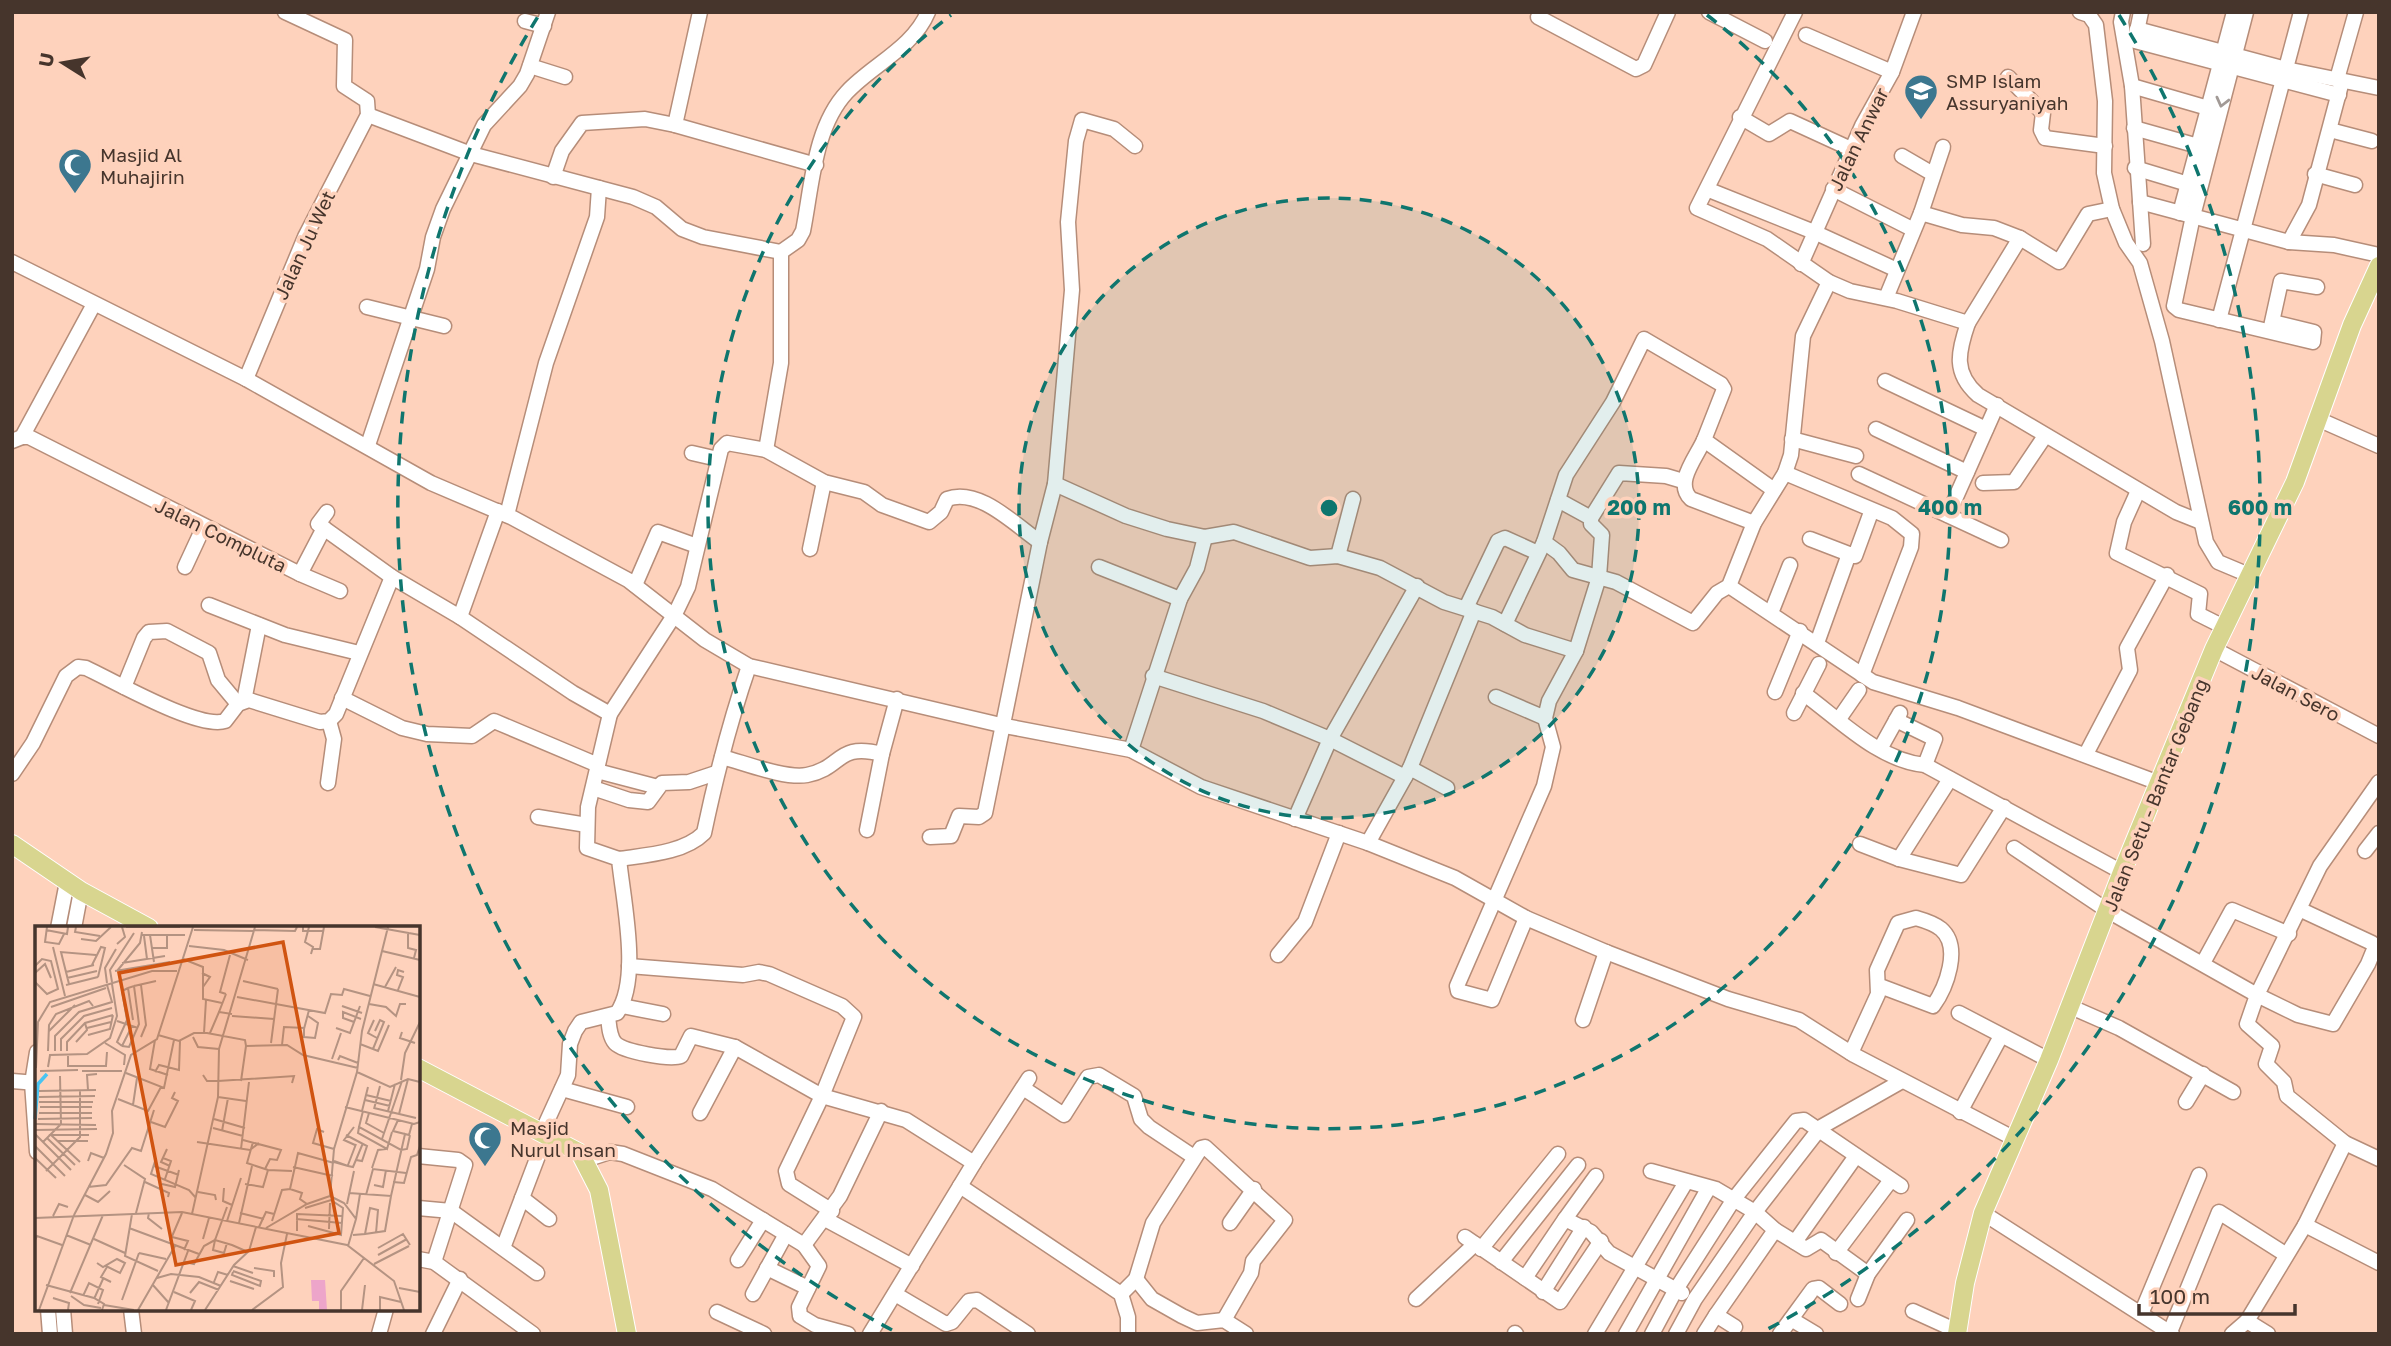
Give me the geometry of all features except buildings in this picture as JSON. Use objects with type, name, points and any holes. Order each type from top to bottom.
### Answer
[{"type":"main road","name":"Jalan Setu - Bantar Gebang","points":[[1957,1333],[1965,1283],[1983,1213],[2071,1007],[2122,872],[2214,649],[2295,482],[2320,420],[2352,325],[2379,266]]},
{"type":"main road","points":[[12,844],[74,886],[145,926]]},
{"type":"main road","points":[[420,1069],[573,1147],[585,1160],[599,1190],[627,1334]]},
{"type":"street","points":[[285,12],[345,40],[344,86],[367,101],[368,116],[471,154],[599,188],[656,207],[682,229],[703,237],[780,252],[801,236],[824,129],[846,93],[901,48],[928,12]]},
{"type":"street","points":[[675,125],[700,12]]},
{"type":"street","points":[[1541,12],[1538,18],[1636,69],[1644,65],[1662,14]]},
{"type":"street","points":[[1709,12],[1765,41]]},
{"type":"street","points":[[1795,12],[1740,117],[1709,190],[1697,208],[1767,239],[1829,282],[1868,297],[1886,298],[1968,323]]},
{"type":"street","name":"Jalan Anwar","points":[[1801,264],[1851,149],[1892,72],[1913,12]]},
{"type":"street","points":[[2123,12],[2121,22],[2132,86],[2135,168],[2143,244]]},
{"type":"street","points":[[2128,64],[2141,12]]},
{"type":"street","points":[[2186,214],[2227,59],[2234,12]]},
{"type":"street","points":[[2246,12],[2208,108],[2188,184],[2174,306],[2179,310],[2219,320],[2271,327],[2281,281],[2317,287]]},
{"type":"street","points":[[2219,320],[2301,12]]},
{"type":"street","points":[[2289,242],[2309,205],[2315,174],[2330,130],[2356,12]]},
{"type":"street","points":[[2087,13],[2095,25],[2101,65],[2104,173],[2112,209],[2126,243],[2140,263],[2147,285],[2210,553],[2218,562],[2249,575]]},
{"type":"street","points":[[368,445],[427,269],[433,237],[484,125],[520,86],[546,19],[525,21]]},
{"type":"street","points":[[1806,35],[1892,72]]},
{"type":"street","points":[[2136,35],[2284,75],[2339,85],[2379,88]]},
{"type":"street","points":[[530,66],[565,77]]},
{"type":"street","points":[[2008,77],[2043,113],[2041,130],[2045,138],[2105,146]]},
{"type":"street","points":[[2132,86],[2208,108]]},
{"type":"street","name":"Jalan Ju Wet","points":[[246,379],[305,237],[368,116]]},
{"type":"street","points":[[1740,117],[1769,134],[1790,121],[1851,149]]},
{"type":"street","points":[[553,177],[562,151],[582,123],[645,119],[816,165]]},
{"type":"street","points":[[930,837],[951,836],[959,816],[979,817],[985,813],[1004,726],[1040,542],[1055,484],[1072,290],[1068,222],[1076,141],[1082,120],[1114,129],[1136,146]]},
{"type":"street","points":[[2134,128],[2198,146]]},
{"type":"street","points":[[2330,130],[2372,141]]},
{"type":"street","points":[[1886,298],[1912,229],[1921,213],[1943,146]]},
{"type":"street","points":[[1902,156],[1933,174]]},
{"type":"street","points":[[2135,168],[2188,184]]},
{"type":"street","points":[[2315,174],[2355,185]]},
{"type":"street","points":[[460,617],[470,582],[502,513],[546,363],[597,217],[599,188]]},
{"type":"street","points":[[1833,189],[1912,229]]},
{"type":"street","points":[[1709,190],[1814,232],[1897,270]]},
{"type":"street","points":[[2140,202],[2289,242],[2349,247],[2379,255]]},
{"type":"street","points":[[1921,213],[1962,225],[1994,228],[2020,237],[2059,262],[2088,214],[2112,209]]},
{"type":"street","points":[[2020,237],[1968,323],[1959,349],[1960,373],[1968,386],[2045,436],[2109,470],[2138,491],[2176,512],[2202,522]]},
{"type":"street","points":[[766,450],[781,363],[780,252]]},
{"type":"street","points":[[12,262],[246,379],[368,445],[431,483],[502,513],[635,585],[705,640],[749,666],[1004,726],[1131,750],[1201,787],[1368,843],[1455,878],[1526,918],[1606,952],[1728,999],[1799,1020],[1851,1053],[2015,1139]]},
{"type":"street","points":[[1368,843],[1408,773],[1497,541],[1505,538],[1559,553],[1573,570],[1616,582],[1693,623],[1717,593],[1729,586],[1754,523],[1785,473],[1792,439],[1802,336],[1829,282]]},
{"type":"street","points":[[17,439],[94,304]]},
{"type":"street","points":[[367,307],[444,326]]},
{"type":"street","points":[[1505,624],[1541,547],[1566,475],[1613,402],[1644,339],[1724,388],[1704,440],[1683,481],[1684,493],[1691,499],[1754,523]]},
{"type":"street","points":[[1885,381],[1986,429]]},
{"type":"street","points":[[1948,515],[1997,405]]},
{"type":"street","points":[[2320,420],[2379,446]]},
{"type":"street","points":[[1876,429],[1967,472]]},
{"type":"street","points":[[1983,483],[2014,482],[2045,436]]},
{"type":"street","name":"Jalan Compluta","points":[[17,439],[29,437],[300,574],[324,528],[318,524],[327,512]]},
{"type":"street","points":[[1792,439],[1856,456]]},
{"type":"street","points":[[1704,440],[1774,490]]},
{"type":"street","points":[[749,666],[716,773],[711,806],[701,836],[659,853],[619,859],[587,848],[587,825],[593,788],[610,714],[675,614],[688,587],[718,459],[727,443],[766,450],[824,482],[863,492],[882,505],[929,522],[942,512],[947,499],[957,495],[977,499],[1040,542]]},
{"type":"street","points":[[692,453],[718,459]]},
{"type":"street","points":[[1526,918],[1492,1000],[1462,994],[1457,986],[1493,900],[1530,825],[1544,786],[1553,747],[1545,718],[1549,701],[1576,651],[1599,577],[1602,535],[1591,524],[1591,518],[1619,473],[1666,475],[1683,481]]},
{"type":"street","points":[[1785,473],[1892,518],[1912,534],[1911,547],[1861,682],[1839,719]]},
{"type":"street","points":[[1859,474],[2001,540]]},
{"type":"street","points":[[810,549],[824,482]]},
{"type":"street","points":[[1055,484],[1126,516],[1206,537],[1234,532],[1310,558],[1338,556],[1380,568],[1444,602],[1505,624],[1525,635],[1576,651]]},
{"type":"street","points":[[2138,491],[2124,522],[2117,553],[2167,575],[2200,594],[2199,616],[2224,627]]},
{"type":"street","points":[[1338,556],[1353,499]]},
{"type":"street","points":[[1558,500],[1591,518]]},
{"type":"street","points":[[1810,539],[1855,556],[1870,515]]},
{"type":"street","points":[[186,567],[204,526]]},
{"type":"street","points":[[324,528],[392,577],[460,617],[573,693],[610,714]]},
{"type":"street","points":[[635,585],[657,532],[697,546]]},
{"type":"street","points":[[1131,750],[1180,599],[1197,568],[1206,537]]},
{"type":"street","points":[[1817,643],[1849,554]]},
{"type":"street","points":[[1771,613],[1790,565]]},
{"type":"street","points":[[1099,567],[1180,599]]},
{"type":"street","points":[[300,574],[340,591]]},
{"type":"street","points":[[2086,754],[2130,670],[2127,648],[2167,575]]},
{"type":"street","points":[[124,687],[144,638],[149,632],[167,631],[209,653],[218,680],[241,703],[329,722],[337,714],[359,653],[392,577]]},
{"type":"street","points":[[1295,819],[1331,739],[1417,586]]},
{"type":"street","points":[[1729,586],[1817,643],[1861,682],[1885,686],[1958,708],[2159,783]]},
{"type":"street","points":[[209,605],[285,635],[359,653]]},
{"type":"street","points":[[12,774],[33,743],[70,671],[86,668],[211,724],[225,721],[241,703],[259,625]]},
{"type":"street","points":[[1775,692],[1800,631]]},
{"type":"street","name":"Jalan Sero","points":[[2214,649],[2379,736]]},
{"type":"street","points":[[1794,713],[1819,664]]},
{"type":"street","points":[[1153,676],[1263,710],[1447,788]]},
{"type":"street","points":[[1803,693],[1900,761],[1924,765],[2122,872]]},
{"type":"street","points":[[1496,697],[1545,718]]},
{"type":"street","points":[[342,698],[392,724],[427,734],[472,736],[494,721],[598,768],[658,788]]},
{"type":"street","points":[[867,830],[881,754],[897,699]]},
{"type":"street","points":[[1880,749],[1898,716],[1935,739],[1924,765]]},
{"type":"street","points":[[328,783],[334,739],[329,722]]},
{"type":"street","points":[[722,757],[769,770],[806,775],[829,767],[848,751],[862,749],[881,754]]},
{"type":"street","points":[[593,788],[642,802],[652,799],[662,783],[689,782],[716,773]]},
{"type":"street","points":[[1899,859],[1950,779]]},
{"type":"street","points":[[2379,782],[2320,866],[2257,995],[2247,1024],[2272,1046],[2267,1065],[2284,1082],[2285,1091],[2292,1101],[2345,1143],[2379,1159]]},
{"type":"street","points":[[1860,844],[1899,859],[1961,875],[2004,807]]},
{"type":"street","points":[[538,817],[587,825]]},
{"type":"street","points":[[1278,955],[1305,922],[1339,833]]},
{"type":"street","points":[[2365,851],[2379,833]]},
{"type":"street","points":[[2014,848],[2108,911],[2257,995],[2298,1015],[2333,1024],[2373,967],[2372,943],[2299,909]]},
{"type":"street","points":[[542,1132],[562,1089],[570,1064],[570,1044],[575,1031],[581,1022],[617,1013],[622,1006],[629,966],[619,859]]},
{"type":"street","points":[[59,926],[74,886]]},
{"type":"street","points":[[74,886],[74,926]]},
{"type":"street","points":[[2203,963],[2232,909],[2289,934]]},
{"type":"street","points":[[1916,918],[1941,929],[1951,948],[1951,961],[1933,1006],[1880,986],[1876,981],[1877,970],[1898,923],[1916,918]]},
{"type":"street","points":[[1583,1020],[1606,952]]},
{"type":"street","points":[[629,966],[743,975],[759,972],[842,1006],[854,1017],[822,1096],[800,1137],[786,1171],[786,1179],[829,1215],[912,1266]]},
{"type":"street","points":[[1851,1053],[1880,986]]},
{"type":"street","points":[[622,1006],[663,1014]]},
{"type":"street","points":[[2071,1007],[2119,1028],[2233,1092]]},
{"type":"street","points":[[1959,1013],[2049,1060]]},
{"type":"street","points":[[608,1016],[611,1035],[620,1046],[670,1059],[681,1056],[691,1037],[735,1047],[822,1096],[847,1106],[881,1111],[906,1120],[974,1163]]},
{"type":"street","points":[[1960,1112],[2001,1035]]},
{"type":"street","points":[[700,1113],[735,1047]]},
{"type":"street","points":[[2186,1102],[2203,1074]]},
{"type":"street","points":[[870,1334],[1026,1083],[1064,1115],[1088,1077],[1099,1075],[1134,1096],[1141,1119],[1149,1127],[1195,1157]]},
{"type":"street","points":[[12,1081],[34,1083],[35,1106]]},
{"type":"street","points":[[1676,1334],[1695,1299],[1755,1212],[1819,1130],[1902,1081]]},
{"type":"street","points":[[562,1089],[627,1107]]},
{"type":"street","points":[[804,1245],[829,1215],[881,1111]]},
{"type":"street","points":[[1652,1334],[1675,1291],[1734,1199],[1796,1121],[1804,1120],[1896,1183],[1836,1253]]},
{"type":"street","points":[[2232,1334],[2246,1321],[2305,1224],[2345,1143]]},
{"type":"street","points":[[1121,1294],[1136,1279],[1153,1223],[1195,1157],[1205,1147],[1285,1220],[1252,1261],[1251,1273],[1224,1320]]},
{"type":"street","points":[[585,1160],[610,1152],[623,1154],[712,1189],[804,1245],[819,1266],[799,1307],[800,1316],[815,1325],[848,1334]]},
{"type":"street","points":[[1416,1298],[1474,1243],[1558,1154]]},
{"type":"street","points":[[420,1156],[458,1160],[465,1165],[433,1262]]},
{"type":"street","points":[[503,1248],[538,1156]]},
{"type":"street","points":[[1795,1242],[1856,1156]]},
{"type":"street","points":[[1501,1262],[1578,1165]]},
{"type":"street","points":[[1651,1171],[1708,1189],[1716,1189],[1755,1212],[1775,1230],[1806,1249],[1821,1240],[1868,1274]]},
{"type":"street","points":[[2141,1314],[2199,1175]]},
{"type":"street","points":[[1525,1279],[1596,1176]]},
{"type":"street","points":[[1595,1334],[1686,1182]]},
{"type":"street","points":[[960,1186],[1121,1294],[1128,1317],[1128,1334]]},
{"type":"street","points":[[1230,1223],[1254,1189]]},
{"type":"street","points":[[1626,1334],[1708,1189]]},
{"type":"street","points":[[522,1198],[549,1219]]},
{"type":"street","points":[[420,1208],[451,1211],[537,1273]]},
{"type":"street","points":[[1983,1213],[2171,1333],[2219,1212],[2285,1254]]},
{"type":"street","points":[[1565,1219],[1584,1227],[1601,1241],[1609,1254],[1675,1291],[1695,1299]]},
{"type":"street","points":[[738,1260],[763,1220]]},
{"type":"street","points":[[1858,1299],[1868,1274],[1907,1220]]},
{"type":"street","points":[[2305,1224],[2379,1263]]},
{"type":"street","points":[[1543,1292],[1584,1227]]},
{"type":"street","points":[[1704,1334],[1775,1230]]},
{"type":"street","points":[[752,1294],[786,1234]]},
{"type":"street","points":[[1474,1243],[1543,1292],[1563,1301],[1601,1241]]},
{"type":"street","points":[[420,1259],[433,1262],[460,1279],[533,1334]]},
{"type":"street","points":[[767,1268],[808,1288]]},
{"type":"street","points":[[439,1331],[460,1279]]},
{"type":"street","points":[[1136,1279],[1152,1299],[1182,1316],[1197,1323],[1224,1320],[1246,1334]]},
{"type":"street","points":[[1780,1334],[1816,1287],[1840,1304]]},
{"type":"street","points":[[895,1294],[946,1324],[952,1322],[969,1301],[977,1300],[1028,1334]]},
{"type":"street","points":[[48,1311],[50,1334]]},
{"type":"street","points":[[63,1311],[65,1334]]},
{"type":"street","points":[[131,1311],[134,1334]]},
{"type":"street","points":[[379,1334],[385,1311]]},
{"type":"street","points":[[1913,1311],[1957,1333]]},
{"type":"street","points":[[717,1312],[764,1334]]},
{"type":"street","points":[[1716,1315],[1735,1327]]},
{"type":"street","points":[[1791,1319],[1816,1334]]},
{"type":"street","points":[[2246,1321],[2268,1334]]},
{"type":"place","name":"SMP Islam Assuryaniyah","points":[[1921,121]]},
{"type":"place","name":"Masjid Al Muhajirin","points":[[75,195]]},
{"type":"place","name":"Masjid Nurul Insan","points":[[485,1168]]}]
